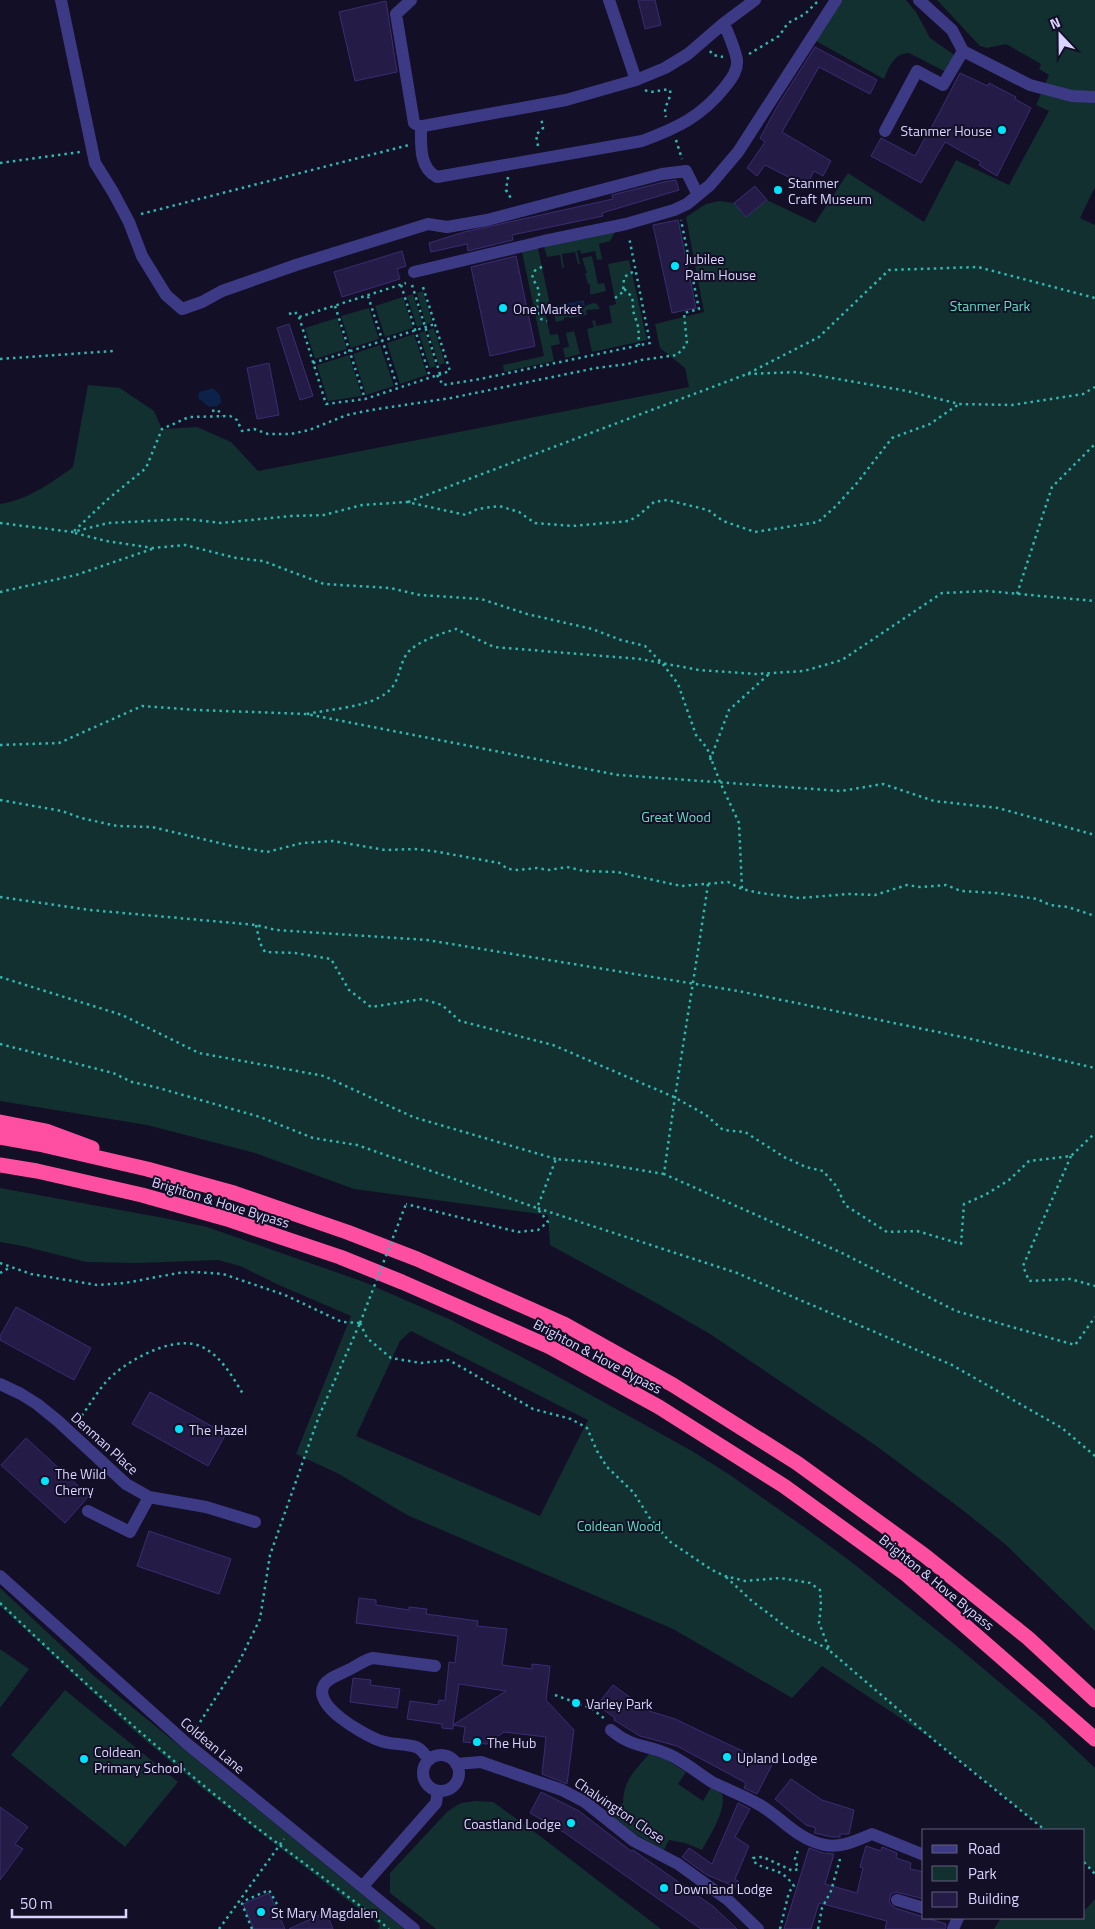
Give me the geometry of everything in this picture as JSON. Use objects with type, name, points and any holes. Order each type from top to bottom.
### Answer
[{"type":"highway","points":[[0,1122],[46,1131],[147,1169]]},
{"type":"highway","name":"Brighton & Hove Bypass","points":[[0,1138],[43,1145],[147,1169],[244,1196],[347,1232],[416,1259],[564,1324],[673,1384],[797,1462],[924,1555],[1028,1638],[1095,1700]]},
{"type":"highway","name":"Brighton & Hove Bypass","points":[[0,1165],[37,1171],[142,1195],[227,1219],[340,1257],[550,1347],[659,1408],[784,1486],[907,1575],[1095,1740]]},
{"type":"street","points":[[61,0],[95,163],[113,192],[142,256],[166,295],[182,309],[202,302],[222,291],[296,265],[428,224],[447,227],[487,220],[662,174],[686,171],[698,195]]},
{"type":"street","points":[[411,0],[396,14],[414,123],[421,127],[435,122],[566,100],[636,80],[665,68],[688,54],[754,0]]},
{"type":"street","points":[[609,0],[636,80]]},
{"type":"street","points":[[414,278],[544,241],[629,223],[674,210],[687,204],[717,179],[746,140],[836,0]]},
{"type":"street","points":[[919,0],[952,30],[963,52],[1030,85],[1072,96],[1095,97]]},
{"type":"street","points":[[421,127],[424,162],[430,173],[437,177],[642,141],[672,130],[692,119],[712,103],[734,75],[737,60],[724,23]]},
{"type":"street","points":[[885,131],[917,71],[943,85],[963,52]]},
{"type":"street","name":"Denman Place","points":[[0,1384],[37,1404],[126,1484],[148,1497],[206,1507],[255,1522]]},
{"type":"street","points":[[88,1511],[130,1532],[148,1497]]},
{"type":"street","name":"Coldean Lane","points":[[0,1576],[186,1744],[414,1929]]},
{"type":"street","points":[[435,1666],[373,1658],[364,1660],[357,1666],[327,1681],[322,1689],[324,1701],[336,1714],[377,1740],[389,1744],[417,1747],[424,1752],[429,1760],[425,1765],[423,1776],[428,1786],[438,1791],[449,1789],[454,1785],[458,1775],[456,1764]]},
{"type":"street","points":[[611,1726],[631,1744],[660,1751],[684,1762],[722,1787],[759,1805],[802,1837],[826,1845],[842,1845],[872,1834],[922,1854]]},
{"type":"street","name":"Chalvington Close","points":[[429,1760],[433,1757],[443,1756],[448,1757],[456,1764],[481,1762],[562,1790],[585,1802],[634,1841],[678,1864],[728,1900],[758,1929]]},
{"type":"street","points":[[363,1886],[436,1803],[438,1791]]},
{"type":"street","points":[[897,1900],[922,1907]]},
{"type":"path","points":[[703,42],[713,55],[737,60],[759,50],[780,36],[788,23],[805,14],[819,0]]},
{"type":"path","points":[[539,104],[542,128],[536,134],[540,160]]},
{"type":"path","points":[[126,218],[413,144]]},
{"type":"path","points":[[0,163],[92,151]]},
{"type":"path","points":[[510,165],[506,190],[519,212]]},
{"type":"path","points":[[73,532],[146,468],[162,429],[189,417],[230,416],[236,420],[242,431],[254,429],[268,434],[291,434],[371,410],[451,398],[606,366],[677,355],[687,344],[684,313],[699,310],[681,219],[674,210]]},
{"type":"path","points":[[414,278],[425,327],[443,385],[650,343],[629,223]]},
{"type":"path","points":[[542,267],[536,269],[533,274],[533,280],[539,292],[537,302],[541,319],[547,321]]},
{"type":"path","points":[[407,502],[747,374],[819,337],[889,270],[978,267],[1095,298]]},
{"type":"path","points":[[615,298],[621,295],[624,289],[624,278],[636,271]]},
{"type":"path","points":[[289,314],[295,312],[299,317],[326,404],[365,399],[450,371],[420,279],[414,278],[401,285],[299,317]]},
{"type":"path","points":[[401,285],[430,377]]},
{"type":"path","points":[[624,289],[634,302],[634,317],[639,327],[639,345]]},
{"type":"path","points":[[368,296],[398,388]]},
{"type":"path","points":[[336,306],[365,399]]},
{"type":"path","points":[[313,363],[435,324]]},
{"type":"path","points":[[0,359],[113,351]]},
{"type":"path","points":[[747,374],[797,372],[907,391],[959,404],[1012,405],[1083,394],[1095,387]]},
{"type":"path","points":[[73,532],[108,523],[186,519],[221,523],[291,516],[324,516],[362,505],[407,502],[466,515],[477,509],[499,506],[520,512],[535,523],[572,526],[629,521],[654,502],[668,500],[708,510],[723,521],[755,532],[794,527],[818,522],[836,506],[877,460],[892,438],[930,424],[959,404]]},
{"type":"path","points":[[212,411],[218,410],[222,416]]},
{"type":"path","points":[[1017,594],[1052,487],[1095,444]]},
{"type":"path","points":[[0,522],[73,532],[106,541],[153,548],[185,545],[236,558],[263,561],[324,584],[381,587],[420,595],[481,599],[527,614],[592,629],[621,640],[645,646],[662,663],[678,684],[696,735],[707,748],[710,760],[739,823],[742,889]]},
{"type":"path","points":[[0,592],[76,575],[153,548]]},
{"type":"path","points":[[306,714],[347,707],[378,698],[396,684],[407,654],[432,636],[456,629],[494,647],[640,660],[699,670],[756,674],[804,671],[842,660],[942,593],[987,592],[1095,601]]},
{"type":"path","points":[[710,760],[729,710],[770,673]]},
{"type":"path","points":[[0,745],[59,743],[142,706],[207,711],[306,714],[618,775],[841,791],[883,784],[934,801],[998,808],[1095,835]]},
{"type":"path","points":[[0,800],[62,811],[117,826],[152,827],[232,846],[267,852],[302,844],[333,841],[385,850],[415,849],[433,851],[499,863],[508,869],[537,868],[549,870],[567,867],[584,871],[617,872],[681,886],[728,882],[742,889],[799,898],[849,894],[875,895],[907,886],[946,885],[961,892],[997,893],[1037,899],[1050,905],[1068,907],[1095,916]]},
{"type":"path","points":[[664,1174],[674,1097],[694,984],[708,884]]},
{"type":"path","points":[[0,898],[135,915],[256,926],[276,930],[427,940],[738,991],[966,1038],[1095,1068]]},
{"type":"path","points":[[256,926],[260,943],[265,952],[295,953],[331,959],[349,990],[371,1007],[422,1000],[442,1005],[460,1021],[553,1045],[674,1097],[706,1115],[723,1130],[745,1132],[784,1157],[806,1167],[823,1171],[837,1187],[845,1205],[887,1232],[917,1231],[961,1244],[964,1204],[985,1195],[1009,1180],[1029,1161],[1071,1156]]},
{"type":"path","points":[[0,977],[122,1015],[199,1053],[324,1076],[413,1117],[556,1159],[592,1162],[664,1174],[842,1253],[956,1311],[1074,1345],[1095,1317]]},
{"type":"path","points":[[0,1044],[113,1073],[132,1082],[260,1117],[313,1138],[357,1145],[537,1208],[737,1273],[952,1365],[1062,1428],[1095,1456]]},
{"type":"path","points":[[1095,1133],[1071,1156],[1023,1266],[1029,1281],[1070,1279],[1095,1286]]},
{"type":"path","points":[[537,1208],[556,1159]]},
{"type":"path","points":[[186,1744],[240,1660],[260,1619],[270,1554],[319,1416],[360,1323],[406,1204],[518,1232],[538,1230],[548,1222],[537,1208]]},
{"type":"path","points":[[0,1263],[31,1274],[97,1285],[125,1284],[178,1273],[223,1274],[284,1296],[342,1322],[360,1323]]},
{"type":"path","points":[[0,1273],[12,1266]]},
{"type":"path","points":[[360,1323],[367,1338],[391,1358],[421,1364],[449,1360],[533,1409],[571,1419],[587,1428],[596,1452],[607,1467],[634,1493],[649,1517],[669,1541],[725,1576],[752,1601],[790,1630],[830,1651],[935,1741],[1044,1829]]},
{"type":"path","points":[[70,1432],[105,1383],[116,1372],[148,1354],[176,1344],[197,1345],[213,1355],[227,1367],[243,1394]]},
{"type":"path","points":[[725,1576],[746,1582],[780,1578],[810,1583],[820,1590],[819,1623],[830,1651]]},
{"type":"path","points":[[0,1603],[116,1712],[204,1786],[323,1876],[387,1928]]},
{"type":"path","points":[[555,1694],[591,1708],[611,1726]]},
{"type":"path","points":[[219,1929],[290,1830]]},
{"type":"path","points":[[780,1929],[789,1892],[794,1886],[780,1872],[756,1864],[753,1858],[763,1857],[793,1871],[798,1868],[795,1859],[802,1837]]},
{"type":"path","points":[[818,1929],[822,1908],[831,1891],[842,1845]]},
{"type":"path","points":[[1085,1863],[1095,1874]]},
{"type":"path","points":[[252,1929],[242,1904],[244,1901],[269,1890],[282,1913]]},
{"type":"green space","points":[[841,0],[906,0],[916,12],[930,38],[953,54],[946,72],[909,53],[899,55],[896,58],[884,79],[816,41]]},
{"type":"green space","name":"Great Wood","points":[[937,0],[1095,0],[1095,187],[1080,218],[1095,225],[1095,1631],[1005,1544],[875,1445],[710,1334],[550,1245],[548,1215],[354,1189],[255,1153],[147,1125],[0,1101],[0,504],[30,495],[73,467],[88,385],[120,388],[154,411],[162,429],[197,427],[231,442],[258,471],[689,387],[685,368],[660,348],[655,324],[704,312],[686,217],[706,204],[719,201],[734,203],[746,217],[767,200],[815,223],[848,173],[924,222],[956,160],[1009,185],[1049,111],[1036,105],[1049,75],[1039,69],[1041,64],[1006,44],[987,48],[980,46]]},
{"type":"green space","points":[[615,232],[610,241],[599,244],[602,259],[597,260],[595,251],[581,254],[580,250],[577,251],[580,264],[578,264],[575,252],[562,254],[564,268],[562,268],[560,255],[547,257],[544,247]]},
{"type":"green space","points":[[538,248],[550,305],[544,306],[550,335],[558,334],[560,344],[551,346],[554,361],[504,372],[503,365],[544,356],[522,252]]},
{"type":"green space","points":[[592,256],[598,284],[604,283],[606,291],[590,295],[590,284],[588,284],[582,258]]},
{"type":"green space","points":[[629,260],[647,340],[592,352],[587,329],[594,327],[592,321],[595,320],[596,326],[612,323],[609,306],[616,304],[608,264]]},
{"type":"green space","points":[[423,291],[432,322],[426,324],[417,293]]},
{"type":"green space","points":[[413,294],[423,325],[417,327],[407,296]]},
{"type":"green space","points":[[403,297],[413,328],[385,337],[375,306]]},
{"type":"green space","points":[[594,303],[600,309],[586,310],[587,315],[564,318],[564,320],[556,322],[554,314]]},
{"type":"green space","points":[[369,308],[379,339],[351,348],[341,316]]},
{"type":"green space","points":[[337,318],[347,349],[315,359],[305,328]]},
{"type":"green space","points":[[434,328],[445,363],[439,365],[428,330]]},
{"type":"green space","points":[[425,331],[436,366],[430,368],[419,333]]},
{"type":"green space","points":[[574,331],[580,354],[565,358],[563,348],[569,347],[566,333]]},
{"type":"green space","points":[[414,334],[427,375],[400,384],[387,343]]},
{"type":"green space","points":[[380,345],[394,386],[366,395],[353,354]]},
{"type":"green space","points":[[349,355],[362,396],[328,401],[317,365]]},
{"type":"green space","name":"Coldean Wood","points":[[0,1188],[207,1227],[364,1282],[451,1320],[692,1451],[730,1475],[854,1564],[1042,1718],[1095,1768],[1095,1874],[1085,1863],[1085,1829],[1044,1829],[935,1741],[822,1666],[792,1698],[673,1629],[407,1515],[339,1474],[296,1454],[351,1316],[240,1266],[218,1260],[138,1263],[86,1262],[0,1242]],"holes":[[[411,1331],[588,1420],[540,1516],[356,1436],[400,1341]]]},
{"type":"green space","points":[[0,1588],[94,1676],[404,1929],[378,1929],[380,1925],[202,1788],[132,1729],[0,1606]]},
{"type":"green space","points":[[0,1649],[29,1669],[0,1708]]},
{"type":"green space","points":[[65,1690],[178,1782],[125,1847],[11,1755]]},
{"type":"green space","points":[[649,1754],[665,1759],[686,1772],[678,1784],[703,1801],[711,1787],[722,1794],[723,1800],[720,1815],[702,1850],[685,1843],[669,1840],[664,1850],[637,1835],[615,1818],[612,1807],[623,1803],[625,1788],[628,1782],[634,1771]]},
{"type":"green space","points":[[475,1801],[493,1802],[661,1929],[436,1929],[390,1893],[390,1873],[448,1811],[461,1803]]},
{"type":"green space","points":[[1095,1899],[1095,1929],[994,1929],[1000,1919],[1085,1919],[1085,1910]]},
{"type":"water","points":[[584,300],[585,306],[554,312],[553,306]]},
{"type":"water","points":[[213,388],[220,395],[221,403],[217,406],[209,407],[198,398],[199,392]]},
{"type":"building","points":[[638,0],[655,0],[661,25],[645,29]]},
{"type":"building","points":[[386,1],[397,72],[355,81],[339,12]]},
{"type":"building","points":[[815,47],[877,80],[870,94],[819,67],[782,132],[831,161],[823,176],[814,171],[806,186],[765,165],[757,176],[747,168],[765,142],[760,138],[778,105]]},
{"type":"building","points":[[960,73],[988,86],[989,83],[1016,97],[1015,99],[1031,108],[997,176],[979,165],[981,162],[945,142],[921,183],[871,156],[881,138],[915,156]]},
{"type":"building","points":[[676,180],[679,190],[602,213],[603,216],[512,235],[513,240],[468,251],[467,244],[431,252],[429,243],[464,232],[613,199],[612,195]]},
{"type":"building","points":[[755,186],[767,200],[746,217],[734,203]]},
{"type":"building","name":"Jubilee Palm House","points":[[678,220],[696,308],[672,313],[653,225]]},
{"type":"building","points":[[402,251],[406,266],[397,269],[400,279],[342,297],[334,272]]},
{"type":"building","name":"One Market","points":[[516,256],[535,346],[490,356],[471,267]]},
{"type":"building","points":[[289,324],[313,396],[300,400],[277,328]]},
{"type":"building","points":[[269,363],[279,415],[257,419],[247,368]]},
{"type":"building","points":[[16,1307],[91,1348],[74,1380],[0,1340],[0,1336]]},
{"type":"building","name":"The Hazel","points":[[150,1392],[226,1434],[208,1466],[132,1424]]},
{"type":"building","name":"The Wild Cherry","points":[[26,1438],[89,1496],[65,1523],[1,1465]]},
{"type":"building","points":[[149,1531],[231,1559],[219,1594],[137,1566]]},
{"type":"building","points":[[359,1598],[376,1600],[376,1605],[409,1610],[409,1607],[427,1609],[426,1614],[478,1621],[477,1626],[507,1629],[502,1665],[532,1669],[532,1664],[550,1666],[546,1700],[574,1730],[567,1784],[542,1774],[546,1737],[504,1732],[487,1744],[463,1742],[465,1727],[453,1725],[453,1729],[442,1728],[442,1724],[407,1719],[410,1701],[438,1705],[439,1700],[445,1701],[449,1662],[455,1663],[458,1636],[356,1623]],"holes":[[[459,1684],[506,1691],[453,1725]]]},
{"type":"building","points":[[353,1678],[371,1680],[370,1685],[400,1689],[397,1708],[350,1702]]},
{"type":"building","points":[[613,1685],[649,1711],[675,1719],[772,1765],[757,1794],[744,1788],[746,1783],[677,1746],[640,1736],[614,1720],[615,1718],[597,1705]]},
{"type":"building","points":[[791,1779],[822,1800],[854,1810],[849,1834],[840,1834],[840,1837],[832,1837],[814,1833],[816,1828],[806,1825],[775,1799]]},
{"type":"building","points":[[541,1792],[579,1811],[631,1851],[633,1850],[714,1907],[737,1929],[701,1929],[565,1833],[530,1813]]},
{"type":"building","points":[[738,1803],[750,1809],[735,1837],[749,1846],[735,1879],[739,1882],[736,1887],[707,1875],[682,1857],[689,1848],[712,1864]]},
{"type":"building","points":[[0,1807],[28,1827],[15,1844],[23,1849],[0,1880]]},
{"type":"building","points":[[866,1846],[881,1851],[882,1847],[897,1853],[896,1858],[911,1863],[910,1869],[922,1872],[922,1898],[896,1892],[891,1894],[889,1902],[895,1908],[922,1916],[922,1919],[930,1919],[946,1924],[945,1929],[885,1929],[887,1921],[819,1903],[811,1929],[784,1929],[809,1848],[823,1853],[834,1854],[825,1884],[857,1893],[863,1868],[860,1867]]},
{"type":"building","name":"St Mary Magdalen","points":[[269,1893],[285,1929],[254,1929],[243,1904]]},
{"type":"building","points":[[326,1912],[333,1929],[289,1929]]},
{"type":"place","name":"Stanmer House","points":[[1002,130]]},
{"type":"place","name":"Stanmer Craft Museum","points":[[778,190]]},
{"type":"place","name":"Jubilee Palm House","points":[[675,266]]},
{"type":"place","name":"One Market","points":[[503,308]]},
{"type":"place","name":"The Hazel","points":[[179,1429]]},
{"type":"place","name":"The Wild Cherry","points":[[45,1481]]},
{"type":"place","name":"Varley Park","points":[[576,1703]]},
{"type":"place","name":"The Hub","points":[[477,1742]]},
{"type":"place","name":"Upland Lodge","points":[[727,1757]]},
{"type":"place","name":"Coldean Primary School","points":[[84,1759]]},
{"type":"place","name":"Coastland Lodge","points":[[571,1823]]},
{"type":"place","name":"Downland Lodge","points":[[664,1888]]},
{"type":"place","name":"St Mary Magdalen","points":[[261,1912]]},
{"type":"park label","name":"Stanmer Park","points":[[990,305]]}]
